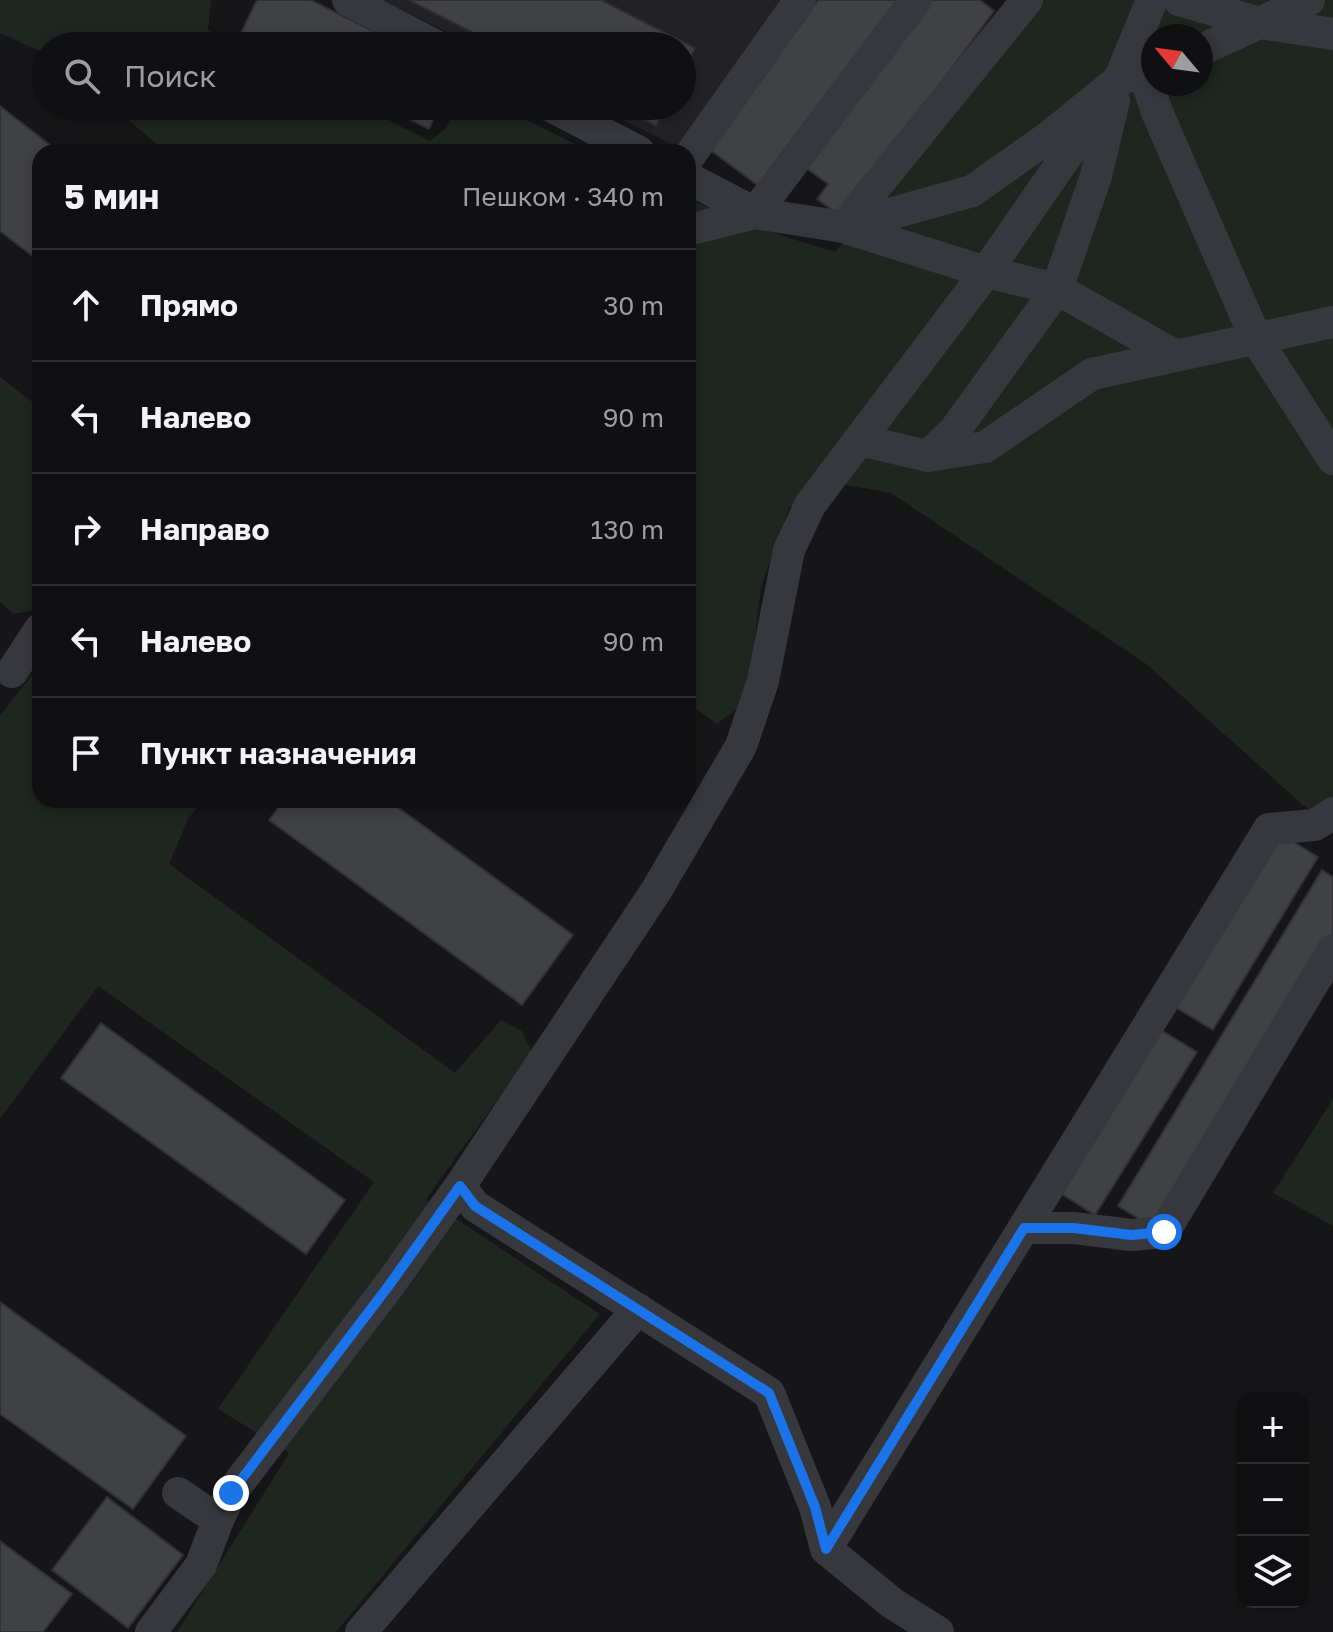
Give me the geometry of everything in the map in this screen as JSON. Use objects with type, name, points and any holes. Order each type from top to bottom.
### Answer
[{"type":"street","points":[[348,0],[409,32]]},
{"type":"street","points":[[696,147],[800,0]]},
{"type":"street","points":[[696,228],[755,213],[916,0]]},
{"type":"street","points":[[843,227],[1027,0]]},
{"type":"street","points":[[928,456],[955,430],[1057,289],[1137,64],[1152,0]]},
{"type":"street","points":[[1179,0],[1260,23],[1333,34]]},
{"type":"street","points":[[1213,45],[1309,0]]},
{"type":"street","points":[[843,227],[972,191],[1050,136],[1137,64]]},
{"type":"street","points":[[151,1632],[201,1565],[231,1493],[390,1284],[460,1186],[656,891],[741,746],[763,681],[789,550],[810,505],[986,272],[1137,64]]},
{"type":"street","points":[[1137,64],[1256,339],[1333,459]]},
{"type":"street","points":[[578,120],[624,144]]},
{"type":"street","points":[[696,182],[755,213],[843,227],[986,272],[1057,289],[1176,356]]},
{"type":"street","points":[[859,440],[928,456],[985,447],[1092,374],[1333,322]]},
{"type":"street","points":[[12,672],[32,641]]},
{"type":"street","points":[[826,1549],[1269,829],[1315,825],[1333,813]]},
{"type":"street","points":[[1024,1228],[1074,1228],[1131,1235],[1164,1232],[1333,950]]},
{"type":"street","points":[[460,1186],[475,1206],[769,1393],[815,1507],[826,1549],[892,1603],[938,1632]]},
{"type":"street","points":[[361,1632],[638,1309]]},
{"type":"street","points":[[178,1493],[218,1520]]},
{"type":"shaded area","points":[[0,0],[211,0],[208,30],[212,32],[32,32],[32,48],[0,33]]},
{"type":"shaded area","points":[[382,0],[785,0],[679,144],[671,144],[623,120],[696,120],[696,32],[447,32]]},
{"type":"shaded area","points":[[1042,0],[1333,0],[1333,827],[1303,805],[1145,663],[891,493],[835,483],[789,508],[761,587],[747,701],[717,724],[696,709],[696,202],[780,235],[835,252]]},
{"type":"shaded area","points":[[128,120],[388,120],[430,141],[446,128],[450,120],[527,120],[575,144],[157,144]]},
{"type":"shaded area","points":[[0,377],[32,402],[32,611],[13,614],[0,602]]},
{"type":"shaded area","points":[[32,674],[32,808],[197,808],[189,817],[169,864],[455,1073],[501,1020],[522,1031],[532,1052],[426,1199],[600,1314],[336,1632],[177,1632],[289,1453],[218,1409],[374,1182],[98,986],[0,1119],[0,716]]},
{"type":"shaded area","points":[[1333,1099],[1333,1226],[1273,1193]]},
{"type":"building","points":[[257,0],[311,0],[375,32],[241,32]]},
{"type":"building","points":[[409,0],[601,0],[664,32],[472,32]]},
{"type":"building","points":[[818,0],[897,0],[760,187],[709,149]]},
{"type":"building","points":[[930,0],[980,0],[994,11],[842,217],[817,199],[828,184],[806,168]]},
{"type":"building","points":[[0,106],[49,144],[32,144],[32,256],[0,231]]},
{"type":"building","points":[[411,120],[433,120],[429,129]]},
{"type":"building","points":[[644,120],[659,120],[656,126]]},
{"type":"building","points":[[278,808],[399,808],[573,935],[522,1005],[269,820]]},
{"type":"building","points":[[1281,834],[1318,857],[1213,1030],[1175,1007]]},
{"type":"building","points":[[1322,870],[1333,877],[1333,935],[1156,1229],[1118,1206]]},
{"type":"building","points":[[101,1023],[345,1200],[306,1254],[61,1078]]},
{"type":"building","points":[[1161,1030],[1197,1052],[1095,1215],[1060,1193]]},
{"type":"building","points":[[0,1302],[186,1436],[133,1509],[0,1414]]},
{"type":"building","points":[[107,1497],[183,1555],[128,1628],[52,1570]]},
{"type":"building","points":[[0,1541],[72,1594],[43,1632],[0,1632]]},
{"type":"route","points":[[231,1493],[390,1284],[460,1186],[475,1206],[769,1393],[815,1507],[826,1549],[1024,1228],[1074,1228],[1131,1235],[1164,1232]]}]
